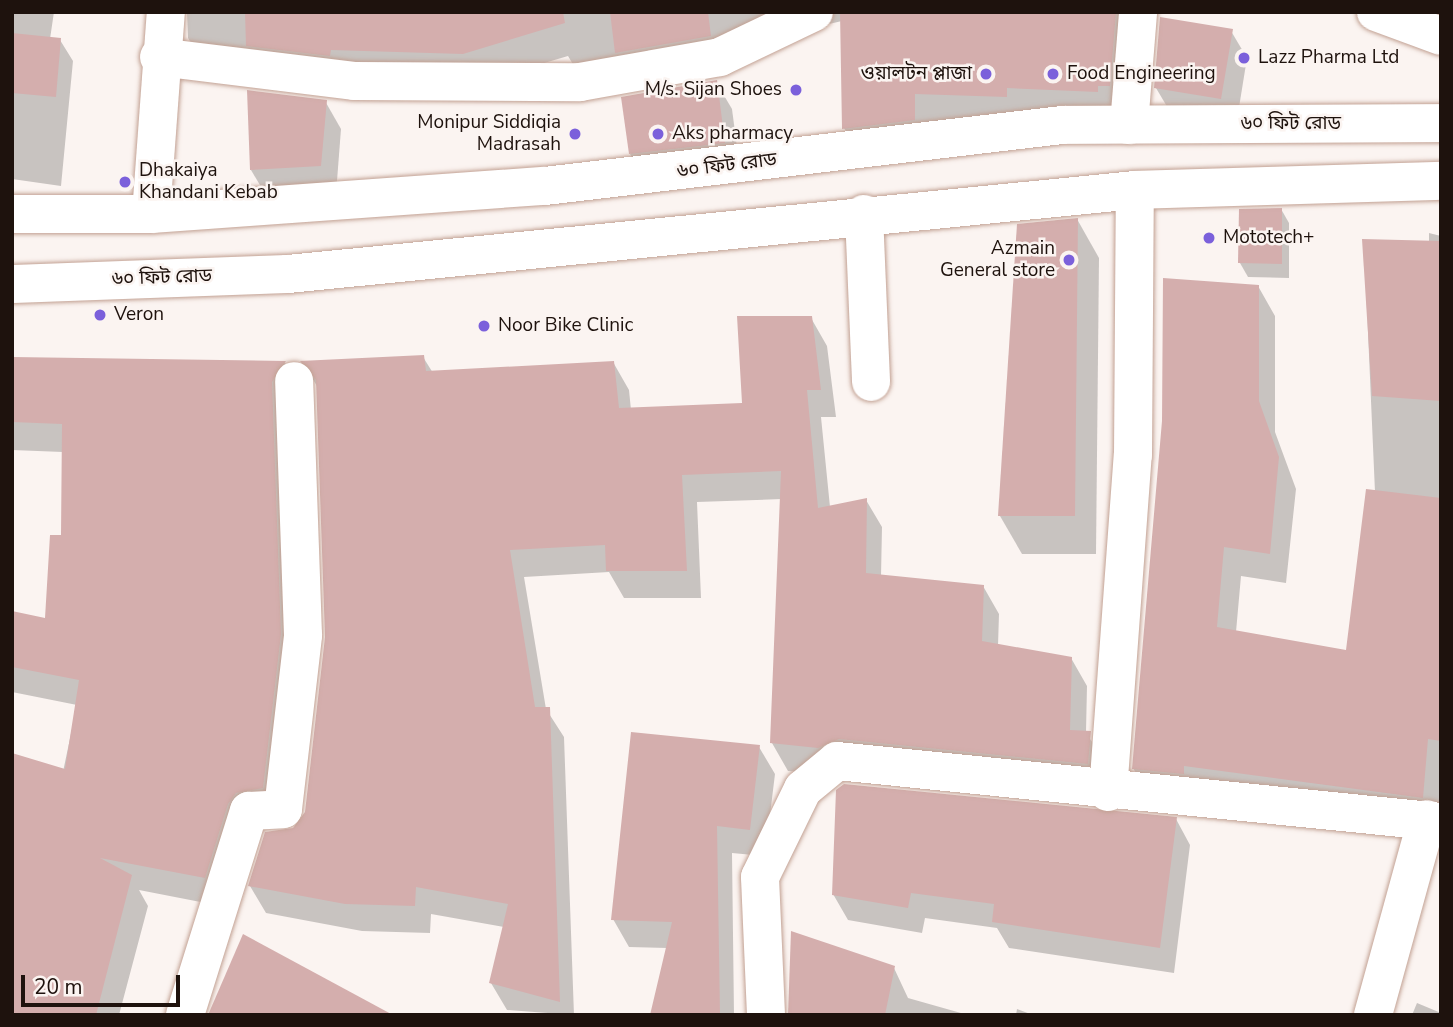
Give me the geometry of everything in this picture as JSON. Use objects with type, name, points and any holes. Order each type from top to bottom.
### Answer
[{"type":"street","points":[[151,214],[159,57],[166,12]]},
{"type":"street","points":[[159,57],[354,81],[580,82],[720,57],[814,12]]},
{"type":"street","points":[[1129,125],[1138,12]]},
{"type":"street","points":[[1377,12],[1441,36]]},
{"type":"street","name":"৬০ ফিট রোড","points":[[12,214],[151,214],[545,186],[758,164],[917,137],[1129,125],[1441,123]]},
{"type":"street","name":"৬০ ফিট রোড","points":[[12,284],[288,274],[864,214],[1135,190],[1441,181]]},
{"type":"street","points":[[1108,792],[1133,455],[1135,190]]},
{"type":"street","points":[[864,214],[871,382]]},
{"type":"street","points":[[185,1015],[249,811],[284,809],[303,635],[294,382]]},
{"type":"street","points":[[766,1015],[760,877],[803,789],[837,761],[1108,792],[1434,820],[1373,1015]]},
{"type":"building","points":[[245,12],[563,12],[565,23],[463,54],[331,50],[330,56],[246,46]]},
{"type":"building","points":[[610,12],[708,12],[711,36],[615,53]]},
{"type":"building","points":[[840,12],[1116,12],[1110,86],[1098,86],[1098,92],[1007,88],[1007,97],[915,94],[915,120],[842,129]]},
{"type":"building","points":[[1160,17],[1233,29],[1221,99],[1154,88]]},
{"type":"building","points":[[12,33],[61,38],[56,97],[12,93]]},
{"type":"building","points":[[717,80],[725,143],[629,154],[621,97]]},
{"type":"building","points":[[247,90],[327,100],[321,166],[250,170]]},
{"type":"building","points":[[1282,208],[1282,264],[1238,263],[1239,209]]},
{"type":"building","points":[[1078,218],[1075,516],[998,516],[1017,224]]},
{"type":"building","points":[[1362,239],[1441,241],[1441,401],[1372,396]]},
{"type":"building","points":[[1163,278],[1259,285],[1259,401],[1279,457],[1270,554],[1224,547],[1217,627],[1346,650],[1366,489],[1441,498],[1441,741],[1428,739],[1423,798],[1184,766],[1184,774],[1132,769],[1162,421]]},
{"type":"building","points":[[737,316],[812,316],[821,390],[807,390],[818,508],[867,498],[866,573],[984,585],[982,641],[1072,657],[1070,730],[1091,731],[1088,764],[839,739],[818,748],[770,743],[781,471],[682,475],[687,571],[606,571],[605,545],[510,550],[535,707],[550,707],[560,1002],[489,983],[508,904],[416,887],[415,906],[345,904],[248,886],[265,832],[293,828],[305,812],[325,637],[316,380],[300,361],[424,355],[426,371],[614,361],[619,408],[742,403]]},
{"type":"building","points":[[12,357],[286,361],[272,382],[281,634],[263,788],[236,793],[228,804],[205,878],[100,858],[132,875],[96,1015],[12,1015],[12,753],[65,769],[79,680],[12,667],[12,611],[45,618],[50,535],[61,535],[62,424],[12,422]]},
{"type":"building","points":[[631,732],[760,745],[750,830],[717,826],[720,1015],[650,1015],[672,922],[611,920]]},
{"type":"building","points":[[844,784],[1177,817],[1160,948],[992,922],[994,904],[911,893],[908,908],[832,895],[836,790]]},
{"type":"building","points":[[791,931],[895,966],[885,1015],[788,1015]]},
{"type":"building","points":[[243,934],[393,1015],[208,1015]]},
{"type":"place","name":"Lazz Pharma Ltd","points":[[1244,58]]},
{"type":"place","name":"ওয়ালটন প্লাজা","points":[[986,74]]},
{"type":"place","name":"Food Engineering","points":[[1053,74]]},
{"type":"place","name":"M/s. Sijan Shoes","points":[[796,90]]},
{"type":"place","name":"Monipur Siddiqia Madrasah","points":[[575,134]]},
{"type":"place","name":"Aks pharmacy","points":[[658,134]]},
{"type":"place","name":"Dhakaiya Khandani Kebab","points":[[125,182]]},
{"type":"place","name":"Mototech+","points":[[1209,238]]},
{"type":"place","name":"Azmain General store","points":[[1069,260]]},
{"type":"place","name":"Veron","points":[[100,315]]},
{"type":"place","name":"Noor Bike Clinic","points":[[484,326]]}]
